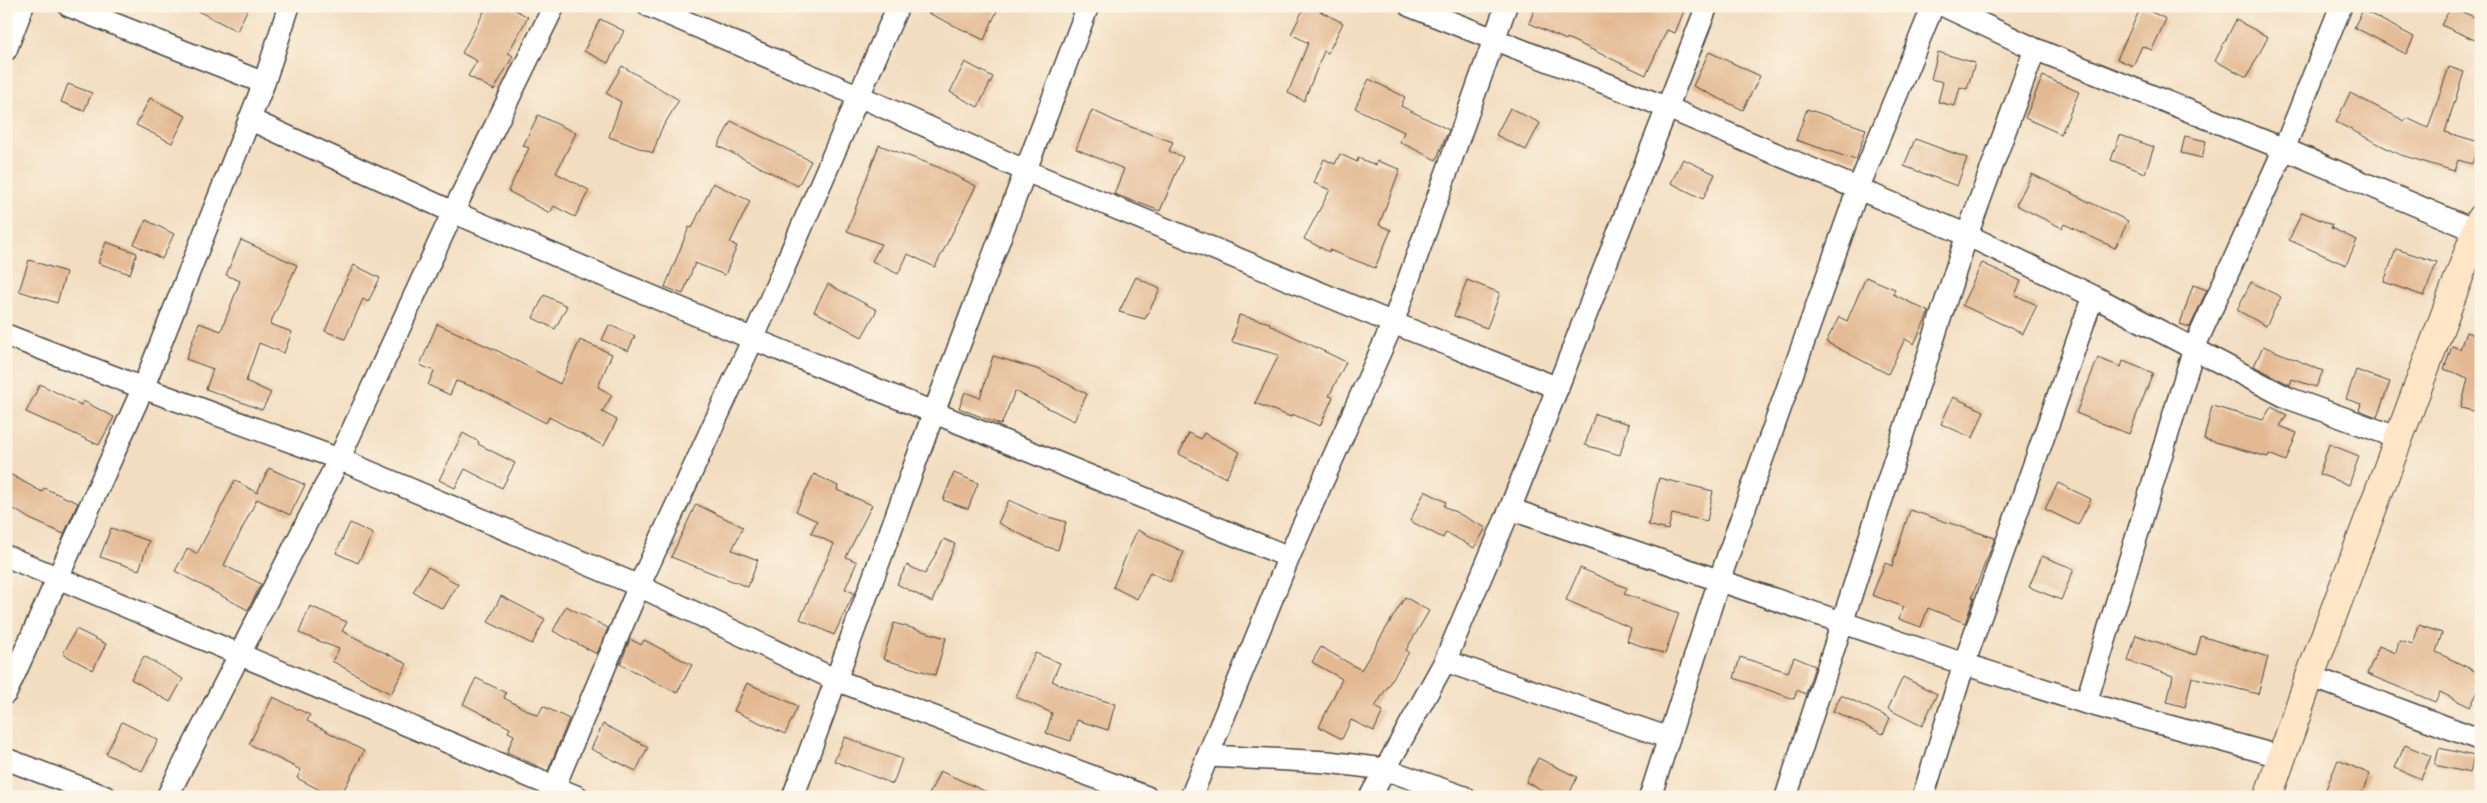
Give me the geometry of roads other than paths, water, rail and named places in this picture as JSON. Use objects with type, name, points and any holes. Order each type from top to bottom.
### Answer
[{"type":"main road","points":[[2268,797],[2310,676],[2479,227]]},
{"type":"street","points":[[6,50],[22,6]]},
{"type":"street","points":[[69,6],[264,83]]},
{"type":"street","points":[[6,693],[143,388],[264,83],[289,6]]},
{"type":"street","points":[[167,797],[340,459],[453,212],[554,6]]},
{"type":"street","points":[[650,6],[859,96],[1026,171],[1393,323],[1558,388]]},
{"type":"street","points":[[552,792],[639,586],[753,339],[898,6]]},
{"type":"street","points":[[793,797],[934,412],[1088,6]]},
{"type":"street","points":[[1410,6],[1668,108],[1967,235],[2093,296],[2288,398],[2399,438]]},
{"type":"street","points":[[1191,797],[1289,557],[1393,323],[1506,6]]},
{"type":"street","points":[[1370,797],[1445,661],[1510,509],[1707,6]]},
{"type":"street","points":[[1650,797],[1719,581],[1858,189],[1933,6]]},
{"type":"street","points":[[1944,6],[2034,49],[2479,227]]},
{"type":"street","points":[[2086,703],[2194,348],[2284,149],[2341,6]]},
{"type":"street","points":[[1786,797],[1967,235],[2034,49]]},
{"type":"street","points":[[249,119],[453,212],[753,339],[1289,557]]},
{"type":"street","points":[[1923,797],[1964,664],[2093,296]]},
{"type":"street","points":[[6,335],[143,388],[340,459],[639,586],[836,680],[1147,797]]},
{"type":"street","points":[[1510,509],[1964,664],[2086,703],[2282,757]]},
{"type":"street","points":[[6,556],[552,792],[578,797]]},
{"type":"street","points":[[1445,661],[1669,738]]},
{"type":"street","points":[[2310,676],[2481,740]]},
{"type":"street","points":[[1208,756],[1328,762],[1385,769],[1464,797]]},
{"type":"street","points":[[6,759],[106,797]]}]
